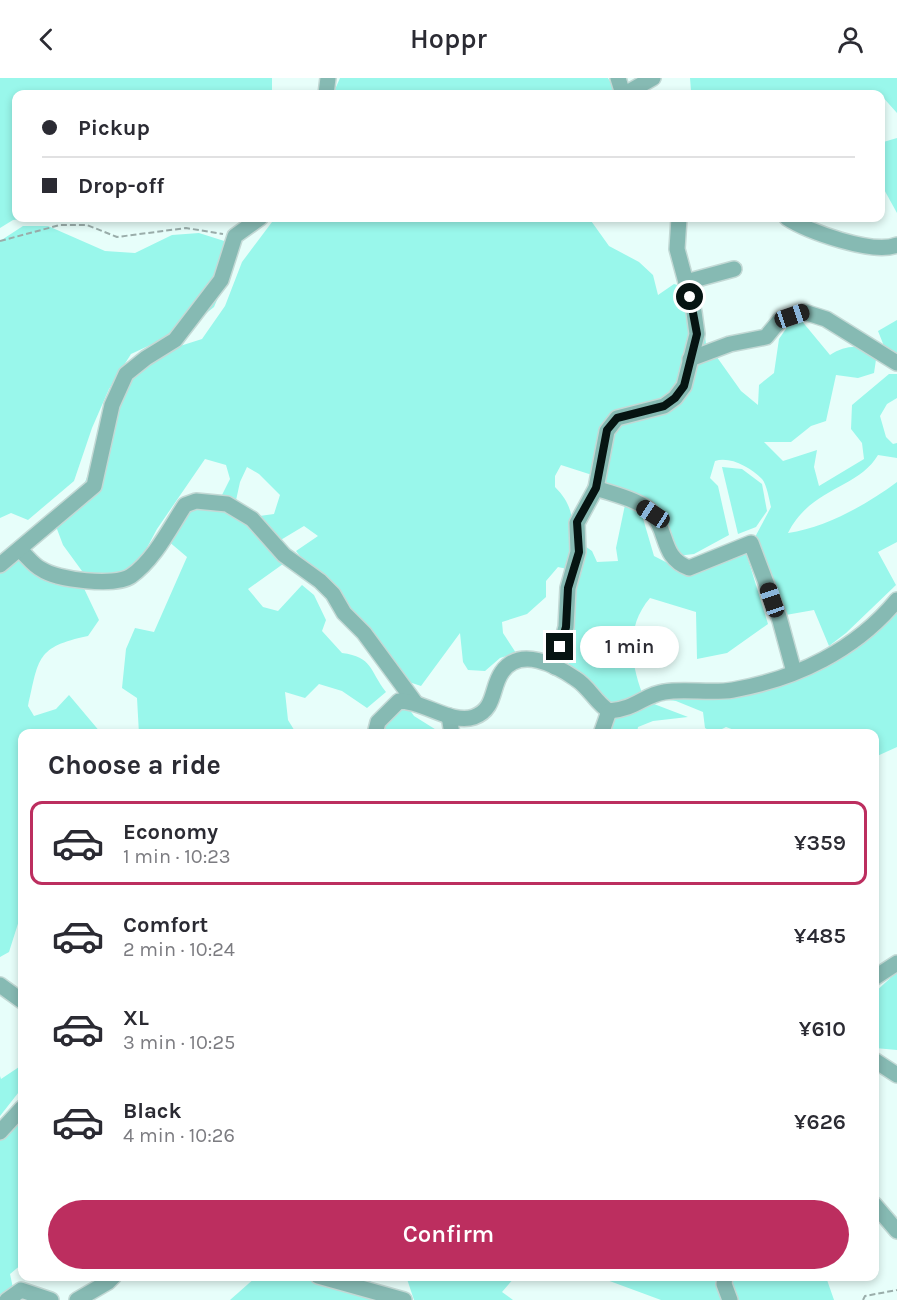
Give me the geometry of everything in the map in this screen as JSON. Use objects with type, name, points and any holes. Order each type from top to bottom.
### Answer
[{"type":"street","points":[[631,90],[653,78]]},
{"type":"street","points":[[0,565],[94,486],[112,405],[126,374],[146,357],[175,340],[181,333],[221,280],[235,236],[254,222]]},
{"type":"street","points":[[555,667],[566,627],[568,588],[579,552],[577,522],[596,488],[607,430],[617,418],[664,406],[675,398],[684,386],[697,334],[677,249],[679,222]]},
{"type":"street","points":[[794,222],[827,237],[873,246],[897,244]]},
{"type":"street","points":[[686,282],[734,269]]},
{"type":"street","points":[[690,359],[730,344],[766,337],[780,320],[804,312],[826,319],[897,363]]},
{"type":"street","points":[[596,488],[638,504],[653,514],[668,551],[679,564],[689,567],[751,543],[778,617],[794,672]]},
{"type":"street","points":[[20,550],[42,570],[87,582],[121,581],[132,576],[147,561],[185,505],[196,501],[227,504],[252,519],[284,555],[320,581],[333,594],[344,613],[364,633],[414,701]]},
{"type":"street","points":[[376,729],[378,722],[399,701],[414,701],[449,716],[463,719],[486,710],[495,693],[501,673],[513,661],[526,658],[555,667],[579,680],[600,705],[609,711],[633,707],[664,692],[731,691],[825,660],[854,643],[881,619],[897,600]]},
{"type":"street","points":[[603,729],[609,711]]},
{"type":"street","points":[[449,716],[451,729]]},
{"type":"street","points":[[879,975],[897,963]]},
{"type":"street","points":[[0,986],[18,998]]},
{"type":"street","points":[[879,1063],[897,1075]]},
{"type":"street","points":[[0,1132],[18,1112]]},
{"type":"street","points":[[885,1209],[897,1231]]},
{"type":"street","points":[[77,1300],[109,1281]]},
{"type":"street","points":[[336,1281],[404,1300]]},
{"type":"street","points":[[724,1281],[730,1300]]},
{"type":"street","points":[[7,1300],[21,1290],[51,1300]]},
{"type":"path","points":[[0,240],[60,225],[87,225],[117,237],[186,228],[235,236]]},
{"type":"path","points":[[863,1300],[865,1296],[897,1290]]},
{"type":"shaded area","points":[[0,78],[272,78],[272,90],[12,90],[12,221],[0,228]]},
{"type":"shaded area","points":[[340,78],[608,78],[615,90],[335,90]]},
{"type":"shaded area","points":[[690,78],[897,78],[897,113],[885,100],[885,90],[691,90]]},
{"type":"shaded area","points":[[897,138],[897,213],[885,191],[885,142]]},
{"type":"shaded area","points":[[272,222],[592,222],[609,246],[639,262],[653,275],[658,295],[674,284],[699,291],[707,351],[714,353],[741,391],[758,405],[759,385],[774,373],[779,339],[796,314],[830,355],[853,347],[865,348],[877,353],[874,373],[858,378],[836,375],[826,421],[811,426],[791,442],[764,442],[783,461],[817,450],[814,467],[819,486],[864,459],[862,443],[851,429],[852,405],[889,374],[897,374],[897,398],[887,404],[880,416],[886,437],[893,444],[897,443],[897,458],[878,455],[859,475],[809,506],[788,533],[817,526],[846,514],[897,482],[897,542],[878,552],[896,585],[846,633],[829,646],[814,610],[780,616],[754,539],[771,507],[765,485],[752,470],[727,460],[715,461],[710,478],[718,486],[729,535],[694,554],[677,556],[652,514],[607,485],[601,472],[589,474],[561,465],[555,476],[555,487],[565,499],[570,510],[573,538],[592,551],[597,562],[618,561],[616,548],[626,500],[642,515],[654,556],[687,573],[744,546],[768,624],[727,653],[697,659],[696,612],[650,598],[637,620],[632,644],[635,668],[642,693],[619,703],[611,702],[595,693],[564,658],[567,569],[558,567],[546,581],[546,597],[527,614],[502,622],[503,633],[516,653],[500,658],[485,671],[468,670],[463,662],[460,633],[421,686],[397,678],[296,551],[318,536],[304,526],[279,541],[253,517],[274,514],[280,495],[259,474],[247,467],[240,482],[235,505],[221,497],[230,479],[226,465],[205,459],[157,529],[142,557],[124,576],[90,582],[63,545],[54,521],[81,492],[127,377],[180,346],[202,339],[225,306],[242,262]]},
{"type":"shaded area","points":[[23,226],[48,226],[105,251],[135,253],[172,235],[199,233],[240,246],[214,307],[189,327],[131,354],[109,389],[92,428],[74,481],[28,520],[11,513],[0,518],[0,241]]},
{"type":"shaded area","points":[[897,320],[897,355],[884,346],[878,331]]},
{"type":"shaded area","points":[[722,467],[742,469],[762,484],[767,511],[756,527],[738,534]]},
{"type":"shaded area","points":[[193,502],[234,513],[290,559],[248,589],[263,607],[278,611],[302,585],[314,595],[326,620],[322,631],[342,653],[365,661],[386,692],[367,708],[342,691],[319,684],[305,698],[285,692],[288,720],[294,729],[139,729],[137,698],[122,688],[126,649],[135,628],[154,632],[187,557],[161,535]]},
{"type":"shaded area","points":[[13,554],[80,580],[99,620],[88,636],[58,645],[43,657],[38,666],[28,706],[34,716],[56,709],[69,695],[98,729],[18,729],[18,924],[9,952],[0,957],[0,570]]},
{"type":"shaded area","points":[[897,595],[897,747],[879,755],[879,729],[731,729],[726,727],[707,729],[703,712],[676,701],[662,699],[729,694],[831,662]]},
{"type":"shaded area","points":[[405,703],[414,716],[435,729],[378,729]]},
{"type":"shaded area","points":[[654,704],[688,717],[653,721],[638,729],[601,729],[612,716],[626,716]]},
{"type":"shaded area","points":[[897,972],[897,1050],[879,1048],[879,988]]},
{"type":"shaded area","points":[[18,1068],[18,1093],[0,1116],[0,1076],[1,1079]]},
{"type":"shaded area","points":[[18,1119],[18,1267],[10,1274],[13,1288],[26,1300],[0,1300],[0,1139]]},
{"type":"shaded area","points":[[251,1281],[371,1281],[370,1300],[230,1300]]},
{"type":"shaded area","points":[[408,1281],[512,1281],[502,1292],[513,1300],[414,1300]]},
{"type":"shaded area","points":[[610,1281],[827,1281],[834,1300],[661,1300]]},
{"type":"route","points":[[560,647],[566,627],[568,588],[579,552],[577,522],[596,488],[607,430],[617,418],[664,406],[675,398],[684,386],[697,334],[690,297]]}]
